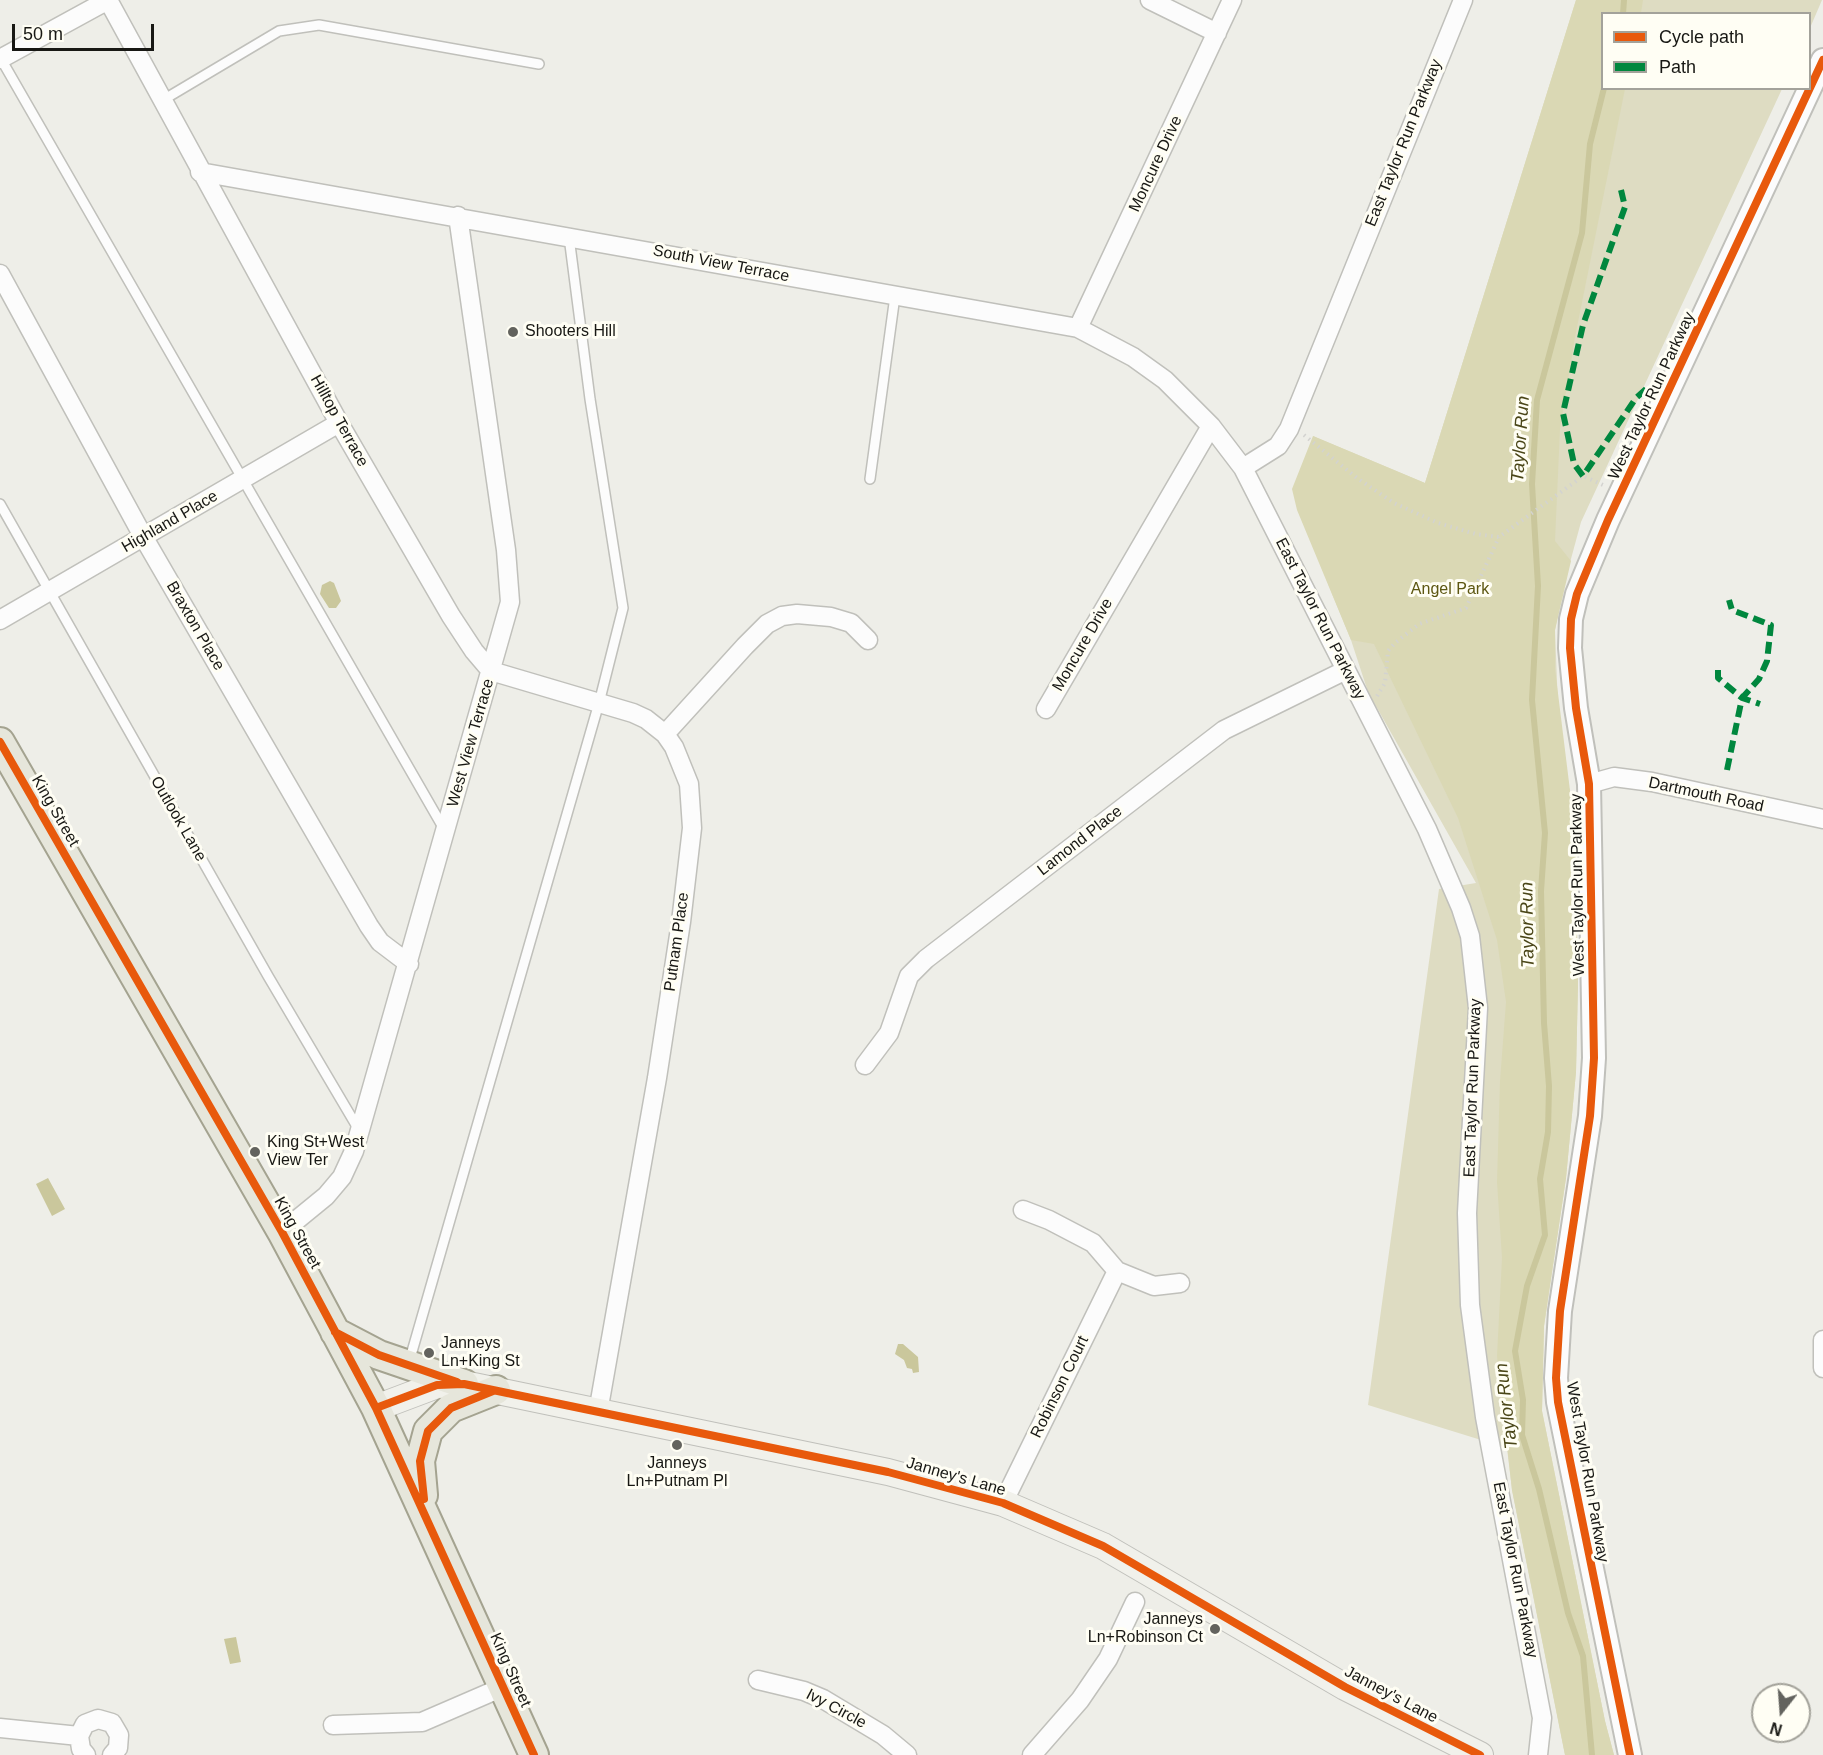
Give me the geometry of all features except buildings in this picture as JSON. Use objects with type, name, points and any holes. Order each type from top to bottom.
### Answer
[{"type":"main road","name":"King Street","points":[[0,742],[282,1232],[376,1408],[534,1755]]},
{"type":"main road","points":[[335,1332],[365,1348],[464,1384]]},
{"type":"main road","name":"Janney's Lane","points":[[376,1408],[437,1385],[464,1384],[888,1472],[1003,1503],[1103,1546],[1345,1687],[1480,1755]]},
{"type":"main road","points":[[427,1518],[420,1461],[428,1431],[451,1408],[496,1390]]},
{"type":"street","points":[[0,59],[108,0]]},
{"type":"street","name":"Hilltop Terrace","points":[[108,0],[339,423],[451,616],[491,671]]},
{"type":"street","points":[[1150,0],[1217,33]]},
{"type":"street","name":"Moncure Drive","points":[[1078,328],[1232,0]]},
{"type":"street","name":"East Taylor Run Parkway","points":[[1243,468],[1278,446],[1288,429],[1463,0]]},
{"type":"street","name":"West Taylor Run Parkway","points":[[1811,86],[1823,60]]},
{"type":"street","name":"West Taylor Run Parkway","points":[[1630,1755],[1558,1402],[1556,1378],[1560,1311],[1590,1116],[1594,1058],[1589,784],[1576,708],[1570,648],[1571,619],[1577,594],[1621,494],[1809,90]]},
{"type":"street","name":"South View Terrace","points":[[200,172],[569,235],[1078,328],[1133,357],[1165,380],[1211,426]]},
{"type":"street","name":"West View Terrace","points":[[282,1232],[326,1196],[342,1177],[360,1132],[510,602],[506,550],[458,216]]},
{"type":"street","name":"Braxton Place","points":[[0,274],[144,538],[369,926],[380,942],[409,964]]},
{"type":"street","name":"Highland Place","points":[[0,620],[339,423]]},
{"type":"street","name":"Moncure Drive","points":[[1046,709],[1211,426]]},
{"type":"street","name":"East Taylor Run Parkway","points":[[1211,426],[1243,468],[1346,670],[1427,830],[1461,908],[1470,936],[1478,1008],[1467,1213],[1470,1305],[1485,1417],[1542,1718],[1538,1755]]},
{"type":"street","points":[[491,671],[633,713],[665,735],[760,632],[782,616],[797,614],[831,617],[851,623],[868,640]]},
{"type":"street","name":"Lamond Place","points":[[865,1065],[889,1033],[909,976],[926,959],[1224,730],[1346,670]]},
{"type":"street","name":"Putnam Place","points":[[598,1412],[657,1078],[692,828],[689,784],[674,747],[665,735]]},
{"type":"street","name":"Dartmouth Road","points":[[1589,784],[1614,777],[1652,782],[1823,819]]},
{"type":"street","points":[[1023,1210],[1049,1220],[1093,1243],[1117,1270],[1154,1286],[1180,1283]]},
{"type":"street","name":"Robinson Court","points":[[1003,1503],[1117,1270]]},
{"type":"street","points":[[1823,1340],[1823,1368]]},
{"type":"street","points":[[1032,1755],[1091,1684],[1107,1659],[1135,1602]]},
{"type":"street","name":"Ivy Circle","points":[[758,1680],[804,1691],[823,1699],[883,1735],[907,1755]]},
{"type":"street","points":[[333,1725],[422,1722],[503,1687]]},
{"type":"street","points":[[86,1755],[81,1749],[79,1736],[86,1724],[99,1719],[112,1723],[119,1734],[120,1742],[112,1755]]},
{"type":"street","points":[[0,1728],[79,1736]]},
{"type":"lane","points":[[163,100],[279,31],[319,25],[539,64]]},
{"type":"lane","points":[[0,59],[446,831]]},
{"type":"lane","points":[[408,1365],[599,703],[623,608],[590,399],[569,235]]},
{"type":"lane","points":[[870,479],[894,296]]},
{"type":"lane","name":"Outlook Lane","points":[[0,504],[48,592],[360,1132]]},
{"type":"path","points":[[1301,433],[1357,478],[1394,503],[1438,523],[1499,537]]},
{"type":"path","points":[[1375,699],[1385,683],[1388,651],[1419,624],[1466,608],[1499,537],[1507,530],[1583,476],[1621,494]]},
{"type":"green space","name":"Angel Park","points":[[1576,0],[1822,0],[1811,26],[1811,12],[1601,12],[1601,90],[1782,90],[1581,522],[1562,592],[1555,630],[1558,707],[1575,831],[1578,984],[1576,1072],[1566,1178],[1544,1326],[1542,1411],[1605,1721],[1614,1755],[1565,1755],[1512,1490],[1507,1448],[1368,1405],[1439,889],[1476,883],[1368,692],[1351,640],[1320,564],[1313,436],[1425,483]]},
{"type":"green space","name":"Angel Park","points":[[1576,0],[1643,0],[1641,12],[1601,12],[1601,90],[1625,90],[1575,337],[1560,429],[1555,541],[1571,561],[1555,630],[1555,669],[1575,831],[1578,984],[1576,1072],[1566,1178],[1544,1326],[1542,1411],[1605,1721],[1614,1755],[1565,1755],[1512,1490],[1497,1356],[1502,1258],[1497,1182],[1500,1081],[1506,1002],[1497,940],[1458,818],[1374,644],[1351,640],[1297,510],[1292,489],[1313,436],[1425,483]]},
{"type":"shaded area","points":[[330,581],[334,583],[341,601],[336,608],[329,608],[320,594],[322,585]]},
{"type":"shaded area","points":[[48,1178],[65,1209],[52,1216],[36,1184]]},
{"type":"shaded area","points":[[898,1344],[903,1344],[918,1357],[919,1372],[913,1373],[912,1369],[907,1368],[904,1360],[895,1354]]},
{"type":"shaded area","points":[[236,1637],[241,1662],[230,1664],[224,1639]]},
{"type":"waterway","name":"Taylor Run","points":[[1623,12],[1624,0]]},
{"type":"waterway","name":"Taylor Run","points":[[1592,1755],[1583,1656],[1568,1613],[1539,1489],[1522,1435],[1523,1400],[1515,1351],[1527,1286],[1545,1235],[1540,1179],[1548,1132],[1549,1086],[1544,1023],[1541,891],[1545,833],[1532,700],[1538,586],[1532,484],[1537,400],[1582,233],[1590,144],[1604,90]]},
{"type":"marked path","points":[[1621,190],[1625,207],[1583,325],[1563,413],[1574,464],[1583,476],[1636,398],[1646,389]]},
{"type":"marked path","points":[[1727,770],[1742,698],[1759,679],[1767,661],[1771,625],[1732,610],[1729,600]]},
{"type":"marked path","points":[[1718,670],[1718,678],[1742,698],[1760,704]]},
{"type":"cycle path","points":[[1811,86],[1823,60]]},
{"type":"cycle path","points":[[1630,1755],[1558,1402],[1556,1378],[1560,1311],[1590,1116],[1594,1058],[1589,784],[1576,708],[1570,648],[1571,619],[1577,594],[1608,520],[1809,90]]},
{"type":"cycle path","points":[[0,742],[282,1232],[376,1408],[534,1755]]},
{"type":"cycle path","points":[[335,1332],[379,1355],[457,1382]]},
{"type":"cycle path","points":[[376,1408],[437,1385],[464,1384],[888,1472],[1003,1503],[1103,1546],[1345,1687],[1480,1755]]},
{"type":"cycle path","points":[[424,1499],[420,1461],[428,1431],[451,1408],[493,1391]]},
{"type":"place","name":"Shooters Hill","points":[[513,332]]},
{"type":"place","name":"King St+West View Ter","points":[[255,1152]]},
{"type":"place","name":"Janneys Ln+King St","points":[[429,1353]]},
{"type":"place","name":"Janneys Ln+Putnam Pl","points":[[677,1445]]},
{"type":"place","name":"Janneys Ln+Robinson Ct","points":[[1215,1629]]}]
